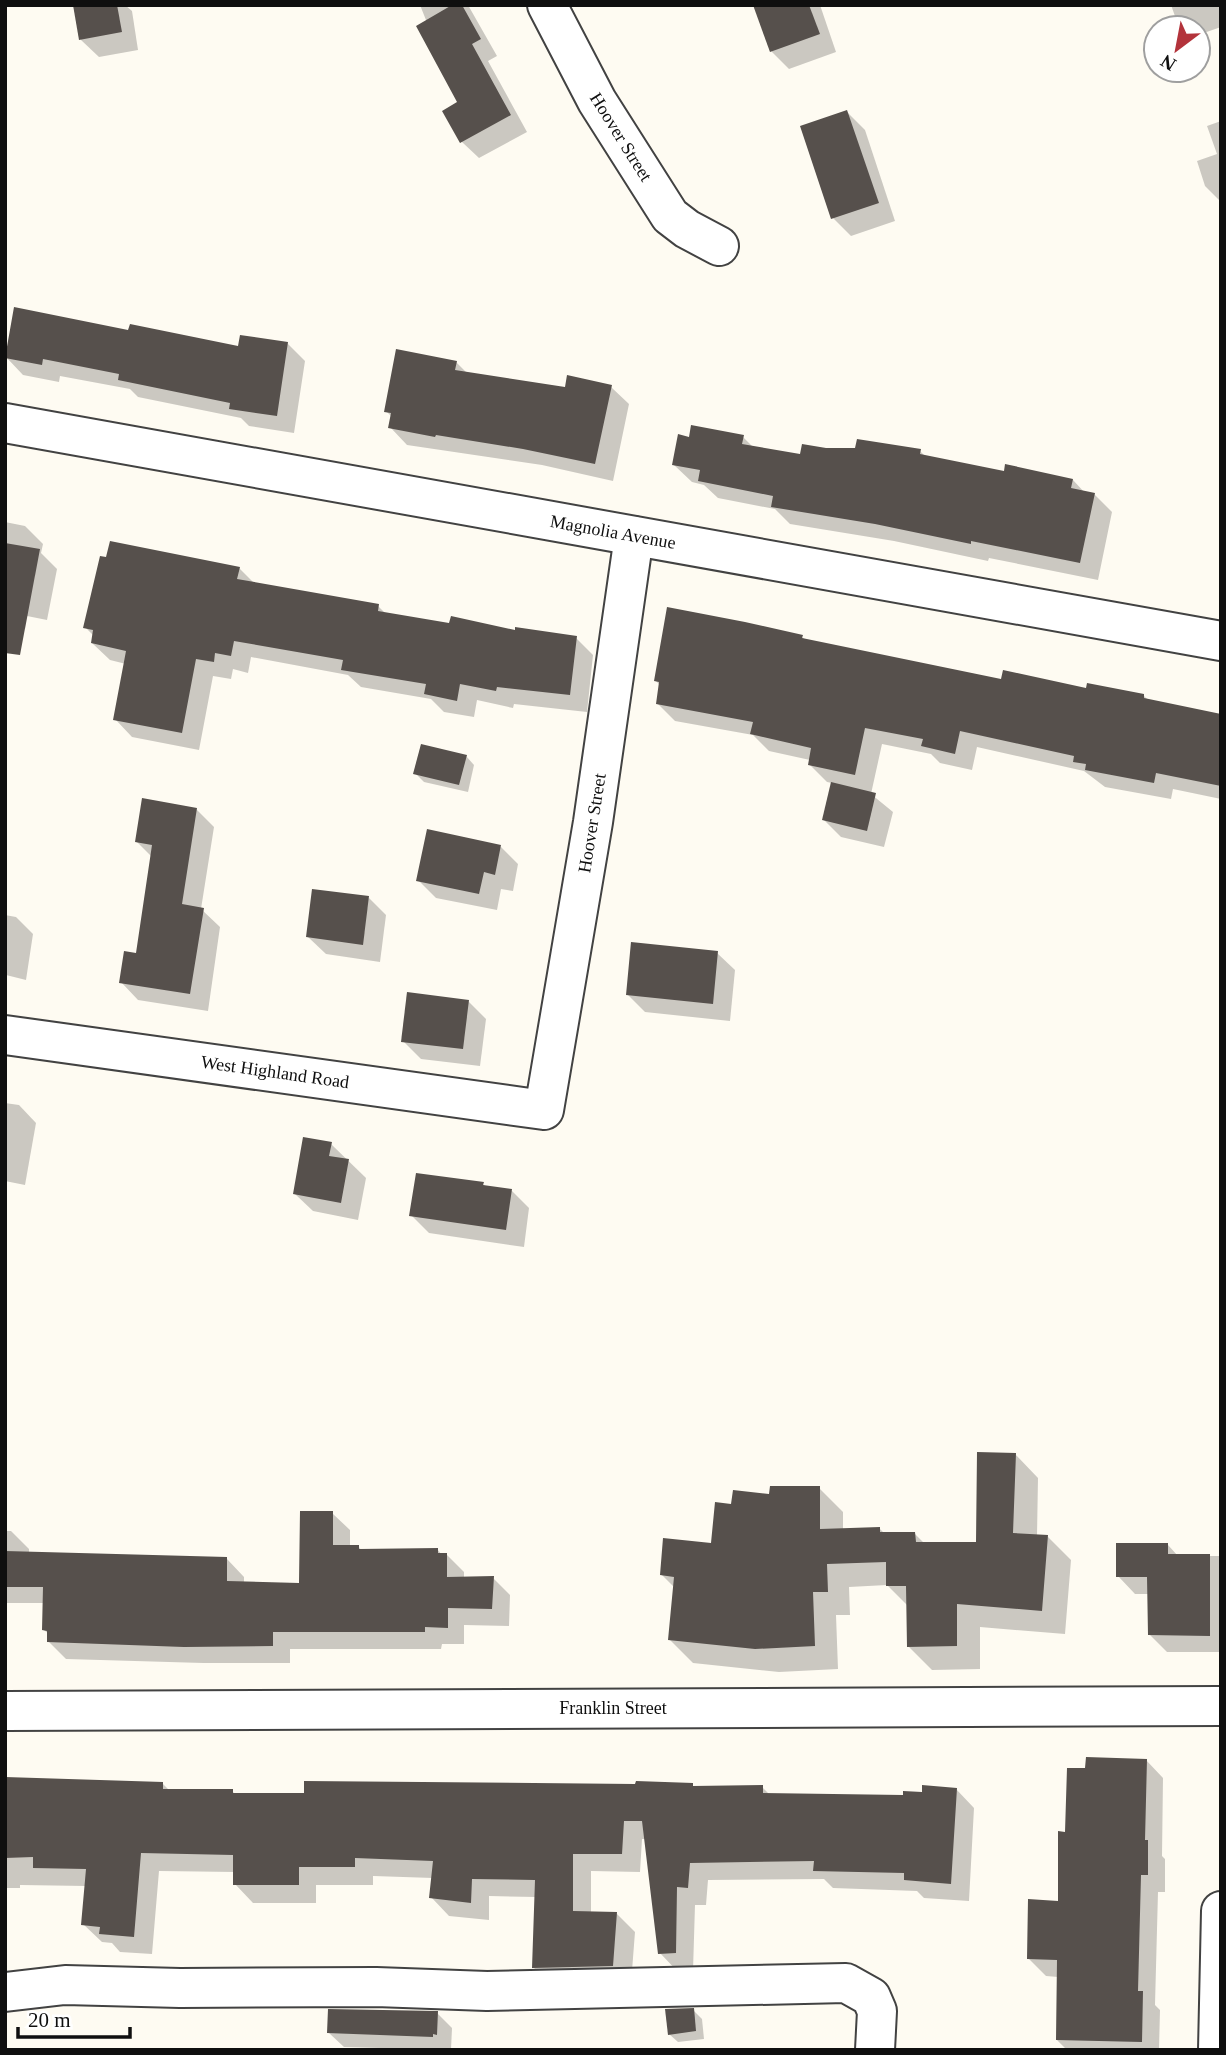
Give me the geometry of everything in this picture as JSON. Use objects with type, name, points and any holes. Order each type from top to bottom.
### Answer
[{"type":"street","name":"Hoover Street","points":[[547,5],[597,101],[670,216],[687,229],[719,246]]},
{"type":"street","name":"Magnolia Avenue","points":[[5,423],[1221,641]]},
{"type":"street","name":"Hoover Street","points":[[544,1110],[593,822],[634,536]]},
{"type":"street","name":"West Highland Road","points":[[5,1035],[544,1110]]},
{"type":"street","name":"Franklin Street","points":[[5,1711],[1221,1706]]},
{"type":"street","points":[[1218,2050],[1221,1911]]},
{"type":"street","points":[[5,1992],[65,1985],[180,1989],[376,1987],[487,1991],[846,1983],[871,1997],[877,2011],[875,2050]]},
{"type":"building","points":[[73,5],[117,5],[122,32],[79,40]]},
{"type":"building","points":[[452,5],[462,5],[481,39],[472,44],[511,115],[460,143],[442,111],[457,102],[416,26]]},
{"type":"building","points":[[753,5],[809,5],[820,34],[770,52]]},
{"type":"building","points":[[847,110],[879,203],[831,219],[800,126]]},
{"type":"building","points":[[14,307],[128,330],[130,324],[238,346],[240,335],[288,342],[277,416],[229,409],[230,403],[118,380],[119,374],[43,359],[42,365],[5,358]]},
{"type":"building","points":[[396,349],[457,361],[455,370],[565,387],[567,375],[612,385],[595,464],[523,449],[388,428],[391,413],[384,412]]},
{"type":"building","points":[[691,425],[744,435],[742,444],[800,454],[802,444],[826,448],[855,448],[857,439],[921,449],[920,454],[1004,471],[1005,464],[1073,479],[1071,488],[1095,493],[1080,563],[971,541],[971,544],[875,524],[771,507],[773,496],[698,481],[700,470],[672,465],[678,434],[689,437]]},
{"type":"building","points":[[110,541],[240,567],[237,579],[379,604],[378,611],[449,623],[451,616],[515,630],[515,627],[577,636],[570,695],[497,687],[496,691],[460,684],[457,701],[424,694],[426,684],[341,670],[343,660],[234,641],[231,656],[215,653],[214,662],[196,659],[182,733],[113,720],[126,651],[91,643],[93,630],[83,628],[100,556],[106,557]]},
{"type":"building","points":[[5,543],[40,549],[20,655],[5,653]]},
{"type":"building","points":[[667,607],[1001,679],[1003,670],[1086,688],[1087,683],[1144,694],[1144,698],[1221,714],[1221,786],[1156,773],[1154,783],[1085,770],[1086,764],[1073,762],[1074,756],[960,731],[955,754],[921,746],[923,739],[865,728],[855,775],[808,765],[811,748],[750,734],[753,722],[656,704],[659,682],[654,681]]},
{"type":"building","points":[[421,744],[467,755],[459,785],[413,774]]},
{"type":"building","points":[[831,782],[876,793],[867,831],[822,820]]},
{"type":"building","points":[[142,798],[197,808],[182,904],[204,908],[190,994],[119,983],[124,951],[136,953],[152,845],[135,842]]},
{"type":"building","points":[[427,829],[501,845],[495,875],[484,872],[479,894],[416,881]]},
{"type":"building","points":[[312,889],[369,896],[363,945],[306,937]]},
{"type":"building","points":[[631,942],[718,951],[713,1004],[626,995]]},
{"type":"building","points":[[407,992],[469,1000],[463,1049],[401,1042]]},
{"type":"building","points":[[303,1137],[332,1142],[329,1156],[349,1159],[341,1203],[293,1194]]},
{"type":"building","points":[[416,1173],[484,1182],[483,1185],[512,1189],[506,1230],[409,1216]]},
{"type":"building","points":[[977,1452],[1016,1453],[1013,1533],[1048,1535],[1042,1611],[957,1604],[957,1646],[907,1647],[906,1586],[886,1586],[886,1562],[827,1564],[828,1592],[813,1592],[815,1646],[755,1649],[668,1640],[674,1577],[660,1575],[663,1538],[711,1543],[715,1502],[731,1504],[733,1490],[769,1494],[770,1486],[820,1486],[820,1529],[880,1527],[880,1532],[915,1532],[916,1542],[976,1542]]},
{"type":"building","points":[[300,1511],[333,1511],[333,1545],[359,1545],[359,1549],[438,1548],[438,1553],[447,1553],[447,1577],[494,1576],[492,1609],[448,1608],[448,1628],[425,1627],[425,1632],[273,1632],[273,1646],[184,1647],[47,1642],[47,1631],[42,1630],[43,1587],[5,1587],[5,1551],[227,1557],[227,1581],[299,1583]]},
{"type":"building","points":[[1116,1543],[1168,1543],[1168,1554],[1210,1554],[1210,1636],[1148,1635],[1147,1577],[1116,1577]]},
{"type":"building","points":[[1086,1757],[1147,1759],[1145,1840],[1148,1840],[1148,1875],[1141,1875],[1138,1991],[1143,1991],[1142,2042],[1056,2040],[1057,1960],[1027,1959],[1028,1899],[1058,1901],[1058,1831],[1065,1832],[1067,1768],[1085,1768]]},
{"type":"building","points":[[5,1777],[163,1782],[163,1789],[233,1789],[233,1793],[304,1793],[304,1781],[635,1784],[636,1781],[693,1783],[693,1786],[763,1785],[763,1793],[903,1795],[903,1791],[922,1792],[922,1785],[957,1788],[951,1884],[904,1880],[904,1873],[813,1871],[814,1861],[690,1863],[688,1888],[677,1887],[676,1953],[658,1954],[642,1821],[624,1821],[622,1854],[573,1854],[573,1911],[617,1912],[613,1966],[532,1968],[535,1880],[472,1879],[471,1903],[429,1898],[433,1861],[355,1858],[355,1867],[299,1867],[299,1885],[233,1885],[233,1855],[141,1853],[134,1937],[99,1934],[100,1927],[81,1925],[86,1869],[33,1868],[33,1857],[5,1858]]},
{"type":"building","points":[[694,2008],[696,2031],[668,2035],[665,2009]]},
{"type":"building","points":[[328,2009],[438,2011],[437,2035],[327,2033]]}]
